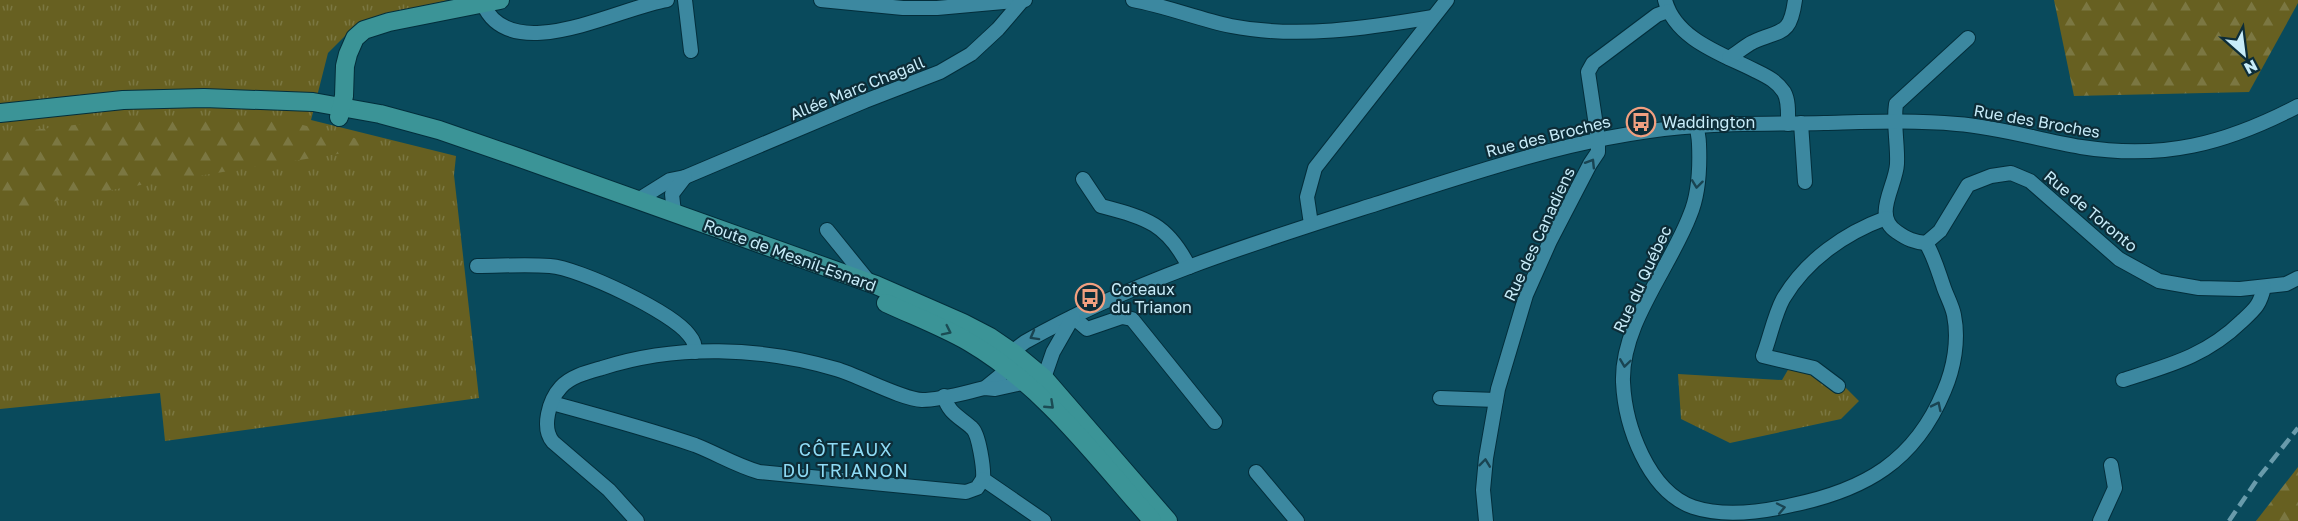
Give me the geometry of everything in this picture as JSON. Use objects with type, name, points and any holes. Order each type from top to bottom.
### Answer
[{"type":"main road","points":[[0,113],[123,100],[204,98],[269,102],[340,112],[348,54],[356,38],[364,30],[389,22],[492,2]]},
{"type":"main road","name":"Route de Mesnil-Esnard","points":[[340,112],[439,130],[870,283],[963,323],[1010,361],[1025,383],[1068,423],[1153,521]]},
{"type":"main road","name":"Route de Mesnil-Esnard","points":[[340,112],[436,137],[770,256],[868,294],[1010,361],[1044,378],[1168,521]]},
{"type":"street","points":[[492,2],[489,16],[504,27],[518,32],[534,33],[567,29],[667,0]]},
{"type":"street","points":[[685,0],[691,51]]},
{"type":"street","points":[[820,0],[926,8],[1029,0]]},
{"type":"street","points":[[1133,0],[1231,26],[1273,31],[1363,27],[1434,17]]},
{"type":"street","points":[[1311,224],[1307,197],[1315,168],[1447,0]]},
{"type":"street","points":[[1729,58],[1753,42],[1780,33],[1792,20],[1795,0]]},
{"type":"street","name":"Allée Marc Chagall","points":[[638,200],[670,180],[685,177],[940,72],[971,54],[998,30],[1022,1]]},
{"type":"street","points":[[1598,139],[1588,72],[1593,63],[1657,15],[1666,5],[1674,21],[1700,43],[1775,80],[1785,93],[1795,124],[1805,182]]},
{"type":"street","points":[[1926,243],[1908,240],[1892,229],[1886,218],[1886,205],[1897,168],[1896,104],[1968,38]]},
{"type":"street","name":"Rue des Broches","points":[[985,388],[1025,342],[1094,306],[1189,267],[1311,224],[1489,168],[1598,139],[1697,126],[1955,124],[2006,129],[2081,147],[2157,152],[2230,137],[2298,106]]},
{"type":"street","name":"Rue du Québec","points":[[1697,126],[1698,178],[1691,213],[1641,312],[1623,363],[1623,384],[1628,417],[1642,457],[1661,484],[1693,507],[1737,513],[1772,510],[1802,503],[1850,489],[1872,477],[1914,444],[1928,425],[1940,402],[1953,364],[1956,342],[1954,315],[1926,243]]},
{"type":"street","name":"Rue des Canadiens","points":[[1486,521],[1482,490],[1496,400],[1526,295],[1550,241],[1598,152],[1598,139]]},
{"type":"street","name":"Rue de Toronto","points":[[1926,243],[1940,231],[1968,185],[1991,176],[2011,173],[2030,181],[2119,259],[2159,281],[2199,288],[2264,287],[2286,284],[2298,278]]},
{"type":"street","points":[[674,213],[672,194],[685,177]]},
{"type":"street","points":[[1083,179],[1101,206],[1139,216],[1160,228],[1174,243],[1189,267]]},
{"type":"street","points":[[1838,386],[1814,368],[1763,356],[1783,300],[1800,276],[1830,247],[1860,228],[1886,218]]},
{"type":"street","points":[[827,230],[870,283]]},
{"type":"street","points":[[477,266],[552,266],[591,277],[674,321],[688,333],[694,342],[695,352]]},
{"type":"street","points":[[2123,380],[2210,348],[2261,303],[2264,287]]},
{"type":"street","points":[[637,521],[609,490],[550,438],[546,424],[552,403],[561,387],[582,374],[639,359],[695,352],[746,353],[814,364],[858,376],[915,399],[927,400],[1044,378],[1053,352],[1073,317],[1087,329],[1122,317],[1132,320],[1215,422]]},
{"type":"street","points":[[552,403],[646,429],[698,447],[737,466],[759,472],[966,492],[977,488],[983,479],[976,435],[972,428],[953,413],[944,396]]},
{"type":"street","points":[[1440,398],[1496,400]]},
{"type":"street","points":[[2100,521],[2115,488],[2111,465]]},
{"type":"street","points":[[1256,472],[1297,521]]},
{"type":"street","points":[[983,479],[1044,521]]},
{"type":"green space","points":[[0,0],[448,0],[359,22],[328,53],[311,120],[456,156],[454,175],[479,398],[165,441],[160,393],[0,409]]},
{"type":"green space","points":[[2054,0],[2298,0],[2298,3],[2249,92],[2074,96]]},
{"type":"green space","points":[[140,117],[291,122],[362,140],[356,151],[122,188],[0,212],[0,134]]},
{"type":"green space","points":[[1789,368],[1816,376],[1836,392],[1845,387],[1859,401],[1841,419],[1730,443],[1681,419],[1678,374],[1782,380]]},
{"type":"green space","points":[[2298,467],[2298,521],[2256,521]]},
{"type":"railway","points":[[2229,521],[2259,477],[2298,428]]},
{"type":"place","name":"Waddington","points":[[1641,122]]},
{"type":"place","name":"Coteaux du Trianon","points":[[1090,298]]},
{"type":"district","name":"CÔTEAUX DU TRIANON","points":[[846,459]]}]
